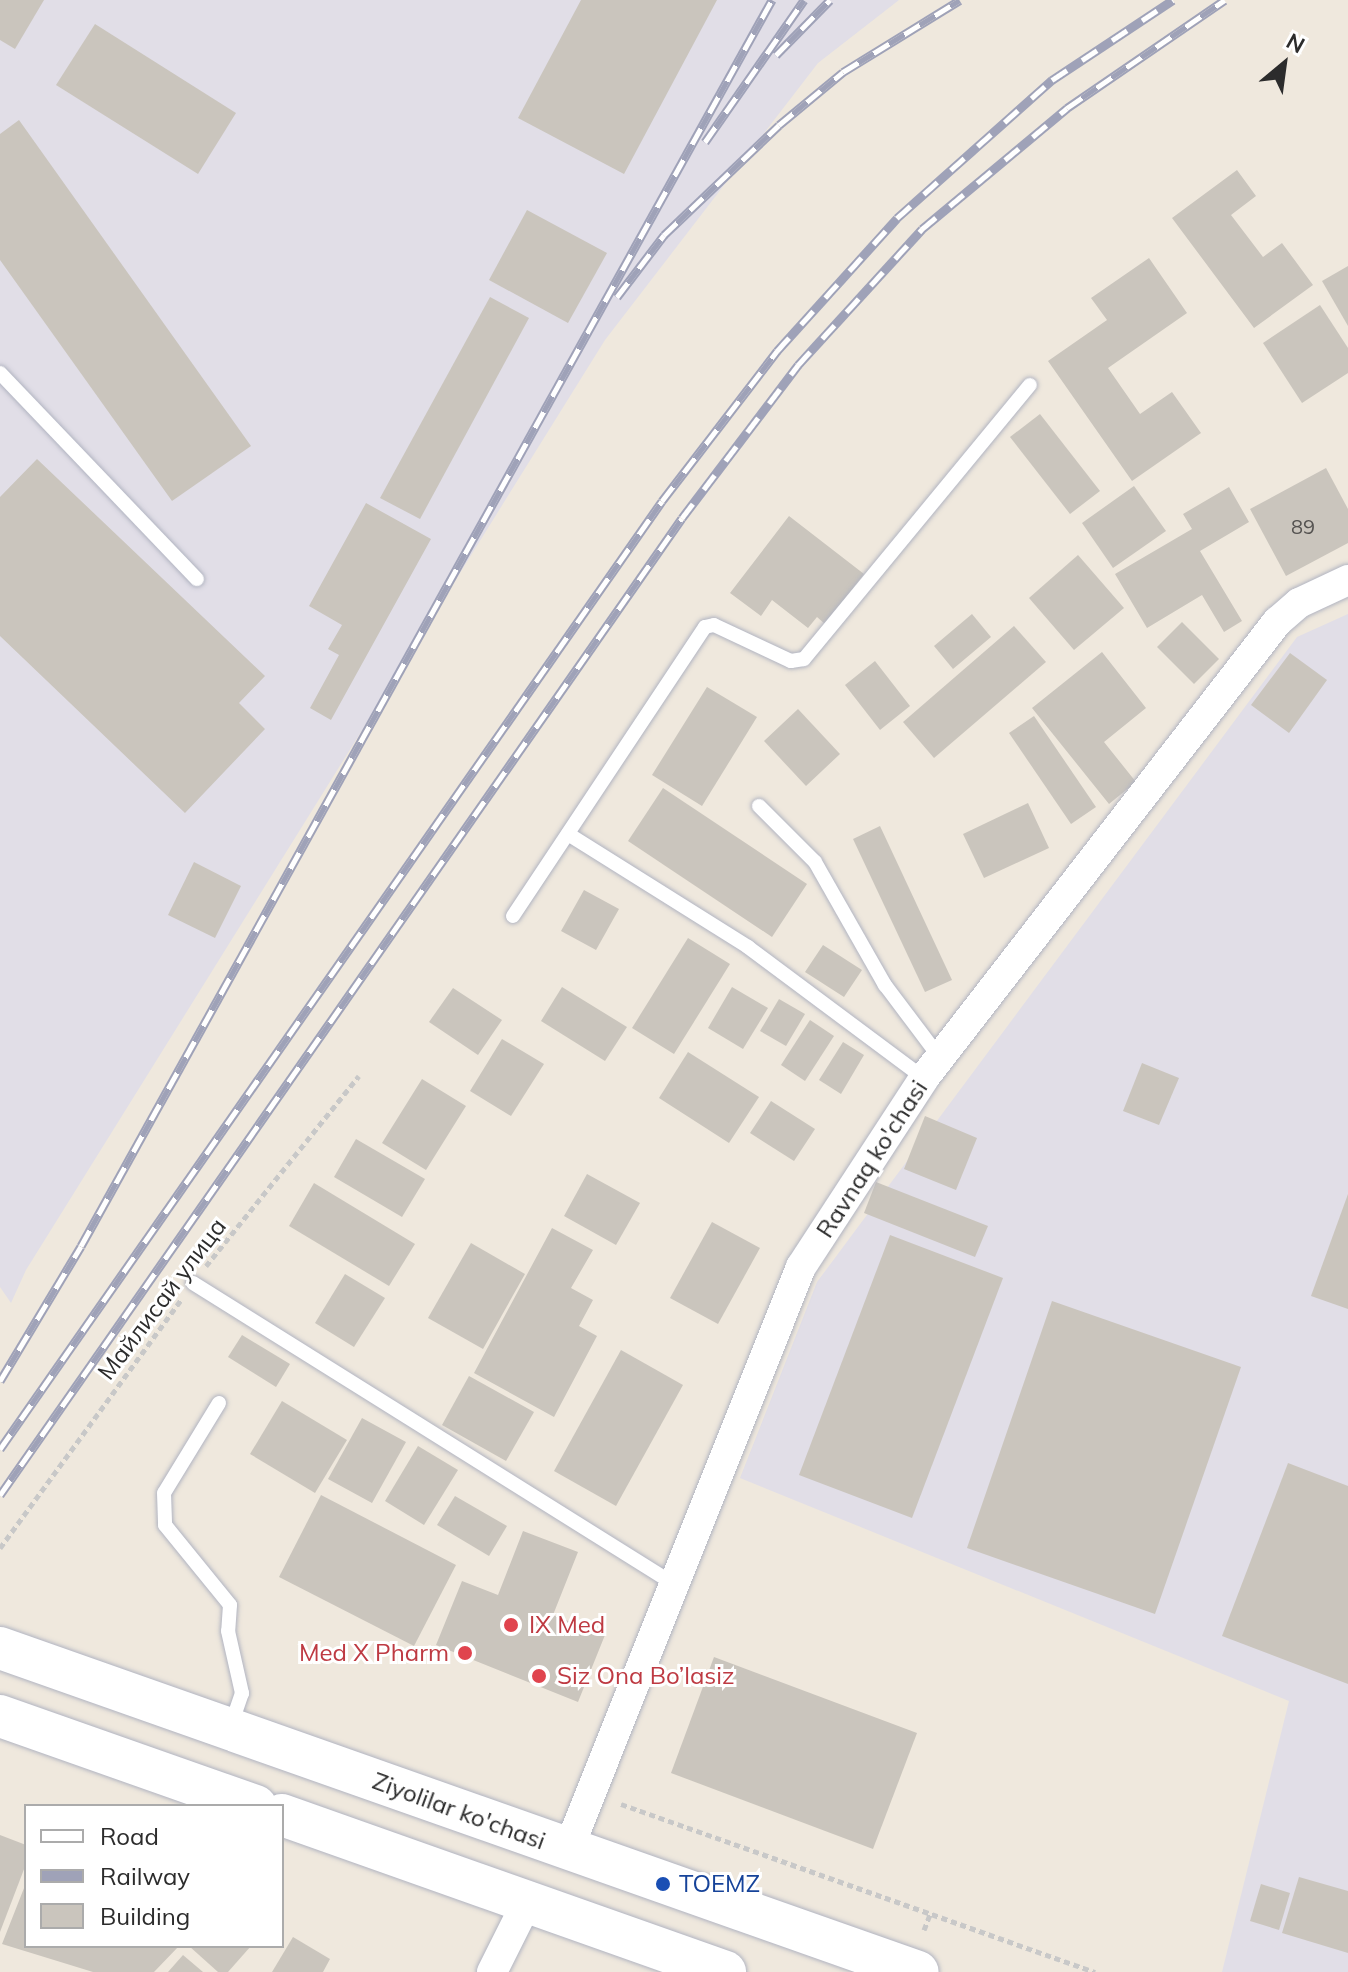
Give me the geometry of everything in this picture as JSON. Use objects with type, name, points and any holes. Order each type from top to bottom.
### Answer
[{"type":"main road","name":"Ziyolilar ko'chasi","points":[[0,1648],[918,1972]]},
{"type":"main road","points":[[0,1716],[250,1804]]},
{"type":"main road","points":[[284,1816],[725,1972]]},
{"type":"street","name":"Ravnaq ko'chasi","points":[[568,1850],[801,1267],[932,1068],[1277,622],[1299,603],[1348,580]]},
{"type":"street","points":[[492,1972],[527,1902]]},
{"type":"lane","points":[[0,373],[197,579]]},
{"type":"lane","points":[[513,916],[705,627],[714,625],[791,661],[804,659],[1030,385]]},
{"type":"lane","points":[[759,806],[815,862],[932,1068]]},
{"type":"lane","points":[[568,834],[932,1068]]},
{"type":"lane","points":[[193,1283],[674,1584]]},
{"type":"lane","points":[[219,1403],[164,1493],[165,1525],[230,1605],[228,1631],[242,1693],[229,1730]]},
{"type":"path","name":"Майлисай улица","points":[[0,1548],[193,1283],[359,1076]]},
{"type":"path","points":[[591,1793],[1093,1972]]},
{"type":"path","points":[[924,1930],[930,1914]]},
{"type":"shaded area","points":[[0,0],[899,0],[818,63],[605,340],[26,1270],[11,1303],[0,1287]]},
{"type":"shaded area","points":[[1348,614],[1348,1972],[1222,1972],[1289,1701],[740,1478],[817,1282],[1297,637]]},
{"type":"building","points":[[0,0],[44,0],[15,49],[0,40]]},
{"type":"building","points":[[581,0],[717,0],[624,174],[518,118]]},
{"type":"building","points":[[95,24],[236,113],[198,174],[56,85]]},
{"type":"building","points":[[19,120],[251,446],[172,501],[0,260],[0,134]]},
{"type":"building","points":[[1237,170],[1256,196],[1231,215],[1263,257],[1282,243],[1313,285],[1254,328],[1172,218]]},
{"type":"building","points":[[527,210],[607,253],[568,323],[489,280]]},
{"type":"building","points":[[1149,258],[1187,313],[1108,368],[1140,414],[1172,392],[1201,433],[1132,481],[1048,361],[1107,320],[1091,298]]},
{"type":"building","points":[[1348,266],[1348,326],[1322,281]]},
{"type":"building","points":[[490,297],[529,318],[420,519],[380,498]]},
{"type":"building","points":[[1320,305],[1348,348],[1348,373],[1302,403],[1263,343]]},
{"type":"building","points":[[1040,414],[1100,491],[1070,514],[1010,437]]},
{"type":"building","points":[[37,459],[265,676],[239,703],[265,729],[185,813],[0,636],[0,497]]},
{"type":"building","points":[[1326,468],[1348,509],[1348,543],[1286,576],[1250,509]]},
{"type":"building","points":[[1134,486],[1166,531],[1113,568],[1082,523]]},
{"type":"building","points":[[1229,487],[1249,522],[1200,551],[1242,621],[1224,632],[1202,595],[1147,628],[1115,574],[1192,529],[1183,514]]},
{"type":"building","points":[[366,503],[431,539],[331,720],[310,708],[339,655],[328,649],[342,625],[309,606]]},
{"type":"building","points":[[789,516],[864,574],[825,624],[817,617],[808,628],[772,600],[761,616],[730,593]]},
{"type":"building","points":[[1078,555],[1124,608],[1074,650],[1029,598]]},
{"type":"building","points":[[972,614],[991,637],[953,669],[934,646]]},
{"type":"building","points":[[1182,622],[1219,659],[1194,684],[1157,647]]},
{"type":"building","points":[[1014,626],[1046,662],[934,758],[903,722]]},
{"type":"building","points":[[1102,652],[1146,708],[1104,742],[1136,782],[1109,804],[1032,708]]},
{"type":"building","points":[[1290,653],[1327,680],[1289,733],[1251,705]]},
{"type":"building","points":[[875,661],[910,706],[880,730],[845,685]]},
{"type":"building","points":[[707,687],[757,717],[702,806],[652,775]]},
{"type":"building","points":[[798,709],[840,754],[806,786],[764,741]]},
{"type":"building","points":[[1034,716],[1096,807],[1071,824],[1009,733]]},
{"type":"building","points":[[663,788],[807,884],[772,937],[628,841]]},
{"type":"building","points":[[1028,803],[1049,848],[984,878],[963,834]]},
{"type":"building","points":[[880,826],[952,980],[925,992],[853,839]]},
{"type":"building","points":[[194,862],[241,886],[215,938],[168,915]]},
{"type":"building","points":[[584,890],[619,909],[596,950],[561,931]]},
{"type":"building","points":[[688,938],[730,964],[674,1054],[632,1028]]},
{"type":"building","points":[[823,945],[862,970],[844,997],[805,972]]},
{"type":"building","points":[[562,987],[627,1027],[605,1061],[541,1021]]},
{"type":"building","points":[[732,987],[768,1008],[743,1049],[708,1028]]},
{"type":"building","points":[[453,988],[502,1020],[478,1055],[429,1022]]},
{"type":"building","points":[[779,999],[805,1014],[786,1046],[760,1031]]},
{"type":"building","points":[[810,1020],[834,1036],[805,1081],[781,1065]]},
{"type":"building","points":[[502,1039],[544,1064],[511,1116],[470,1091]]},
{"type":"building","points":[[843,1042],[864,1055],[841,1094],[819,1080]]},
{"type":"building","points":[[688,1052],[759,1097],[729,1143],[659,1098]]},
{"type":"building","points":[[1142,1063],[1179,1078],[1159,1125],[1123,1111]]},
{"type":"building","points":[[422,1079],[466,1106],[426,1170],[382,1143]]},
{"type":"building","points":[[771,1101],[815,1129],[794,1161],[750,1133]]},
{"type":"building","points":[[925,1116],[977,1138],[956,1190],[904,1169]]},
{"type":"building","points":[[356,1139],[425,1179],[402,1217],[334,1177]]},
{"type":"building","points":[[587,1174],[640,1203],[616,1245],[564,1216]]},
{"type":"building","points":[[876,1182],[988,1226],[975,1257],[864,1213]]},
{"type":"building","points":[[314,1183],[415,1244],[389,1286],[289,1226]]},
{"type":"building","points":[[1348,1194],[1348,1309],[1311,1296]]},
{"type":"building","points":[[712,1222],[760,1248],[718,1324],[670,1298]]},
{"type":"building","points":[[552,1228],[593,1250],[571,1288],[593,1300],[579,1326],[597,1336],[554,1417],[474,1373]]},
{"type":"building","points":[[890,1235],[1003,1278],[912,1518],[799,1475]]},
{"type":"building","points":[[471,1243],[525,1274],[483,1349],[428,1318]]},
{"type":"building","points":[[345,1274],[385,1298],[354,1347],[315,1323]]},
{"type":"building","points":[[1052,1301],[1241,1367],[1155,1614],[967,1548]]},
{"type":"building","points":[[242,1335],[290,1364],[276,1387],[228,1357]]},
{"type":"building","points":[[621,1350],[683,1385],[616,1506],[554,1471]]},
{"type":"building","points":[[469,1376],[534,1412],[506,1461],[442,1425]]},
{"type":"building","points":[[282,1401],[347,1440],[315,1493],[250,1454]]},
{"type":"building","points":[[362,1418],[406,1442],[372,1503],[328,1479]]},
{"type":"building","points":[[418,1446],[458,1470],[424,1525],[385,1501]]},
{"type":"building","points":[[1288,1463],[1348,1486],[1348,1684],[1222,1636]]},
{"type":"building","points":[[321,1495],[456,1565],[414,1646],[279,1577]]},
{"type":"building","points":[[455,1496],[507,1526],[489,1556],[437,1525]]},
{"type":"building","name":"IX Med","points":[[523,1531],[578,1552],[553,1615],[605,1635],[578,1702],[436,1645],[462,1581],[498,1595]]},
{"type":"building","points":[[714,1657],[917,1733],[873,1849],[671,1773]]},
{"type":"building","points":[[0,1835],[24,1844],[24,1869],[0,1932]]},
{"type":"building","points":[[1299,1877],[1348,1891],[1348,1953],[1282,1933]]},
{"type":"building","points":[[1261,1884],[1290,1893],[1279,1930],[1250,1921]]},
{"type":"building","points":[[24,1888],[24,1948],[177,1948],[154,1972],[93,1972],[2,1944]]},
{"type":"building","points":[[293,1937],[330,1959],[323,1972],[272,1972]]},
{"type":"building","points":[[191,1948],[249,1948],[228,1972],[218,1972]]},
{"type":"building","points":[[183,1955],[203,1972],[168,1972]]},
{"type":"railway","points":[[0,1381],[81,1246],[772,0]]},
{"type":"railway","points":[[705,142],[804,0]]},
{"type":"railway","points":[[776,55],[830,0]]},
{"type":"railway","points":[[617,297],[664,235],[779,125],[843,72],[960,0]]},
{"type":"railway","points":[[0,1449],[662,501],[777,351],[897,218],[1052,80],[1173,0]]},
{"type":"railway","points":[[0,1495],[682,518],[798,365],[922,229],[1067,108],[1225,0]]},
{"type":"place","name":"IX Med","points":[[511,1625]]},
{"type":"place","name":"Med X Pharm","points":[[465,1653]]},
{"type":"place","name":"Siz Ona Bo’lasiz","points":[[539,1676]]},
{"type":"place","name":"TOEMZ","points":[[663,1884]]}]
